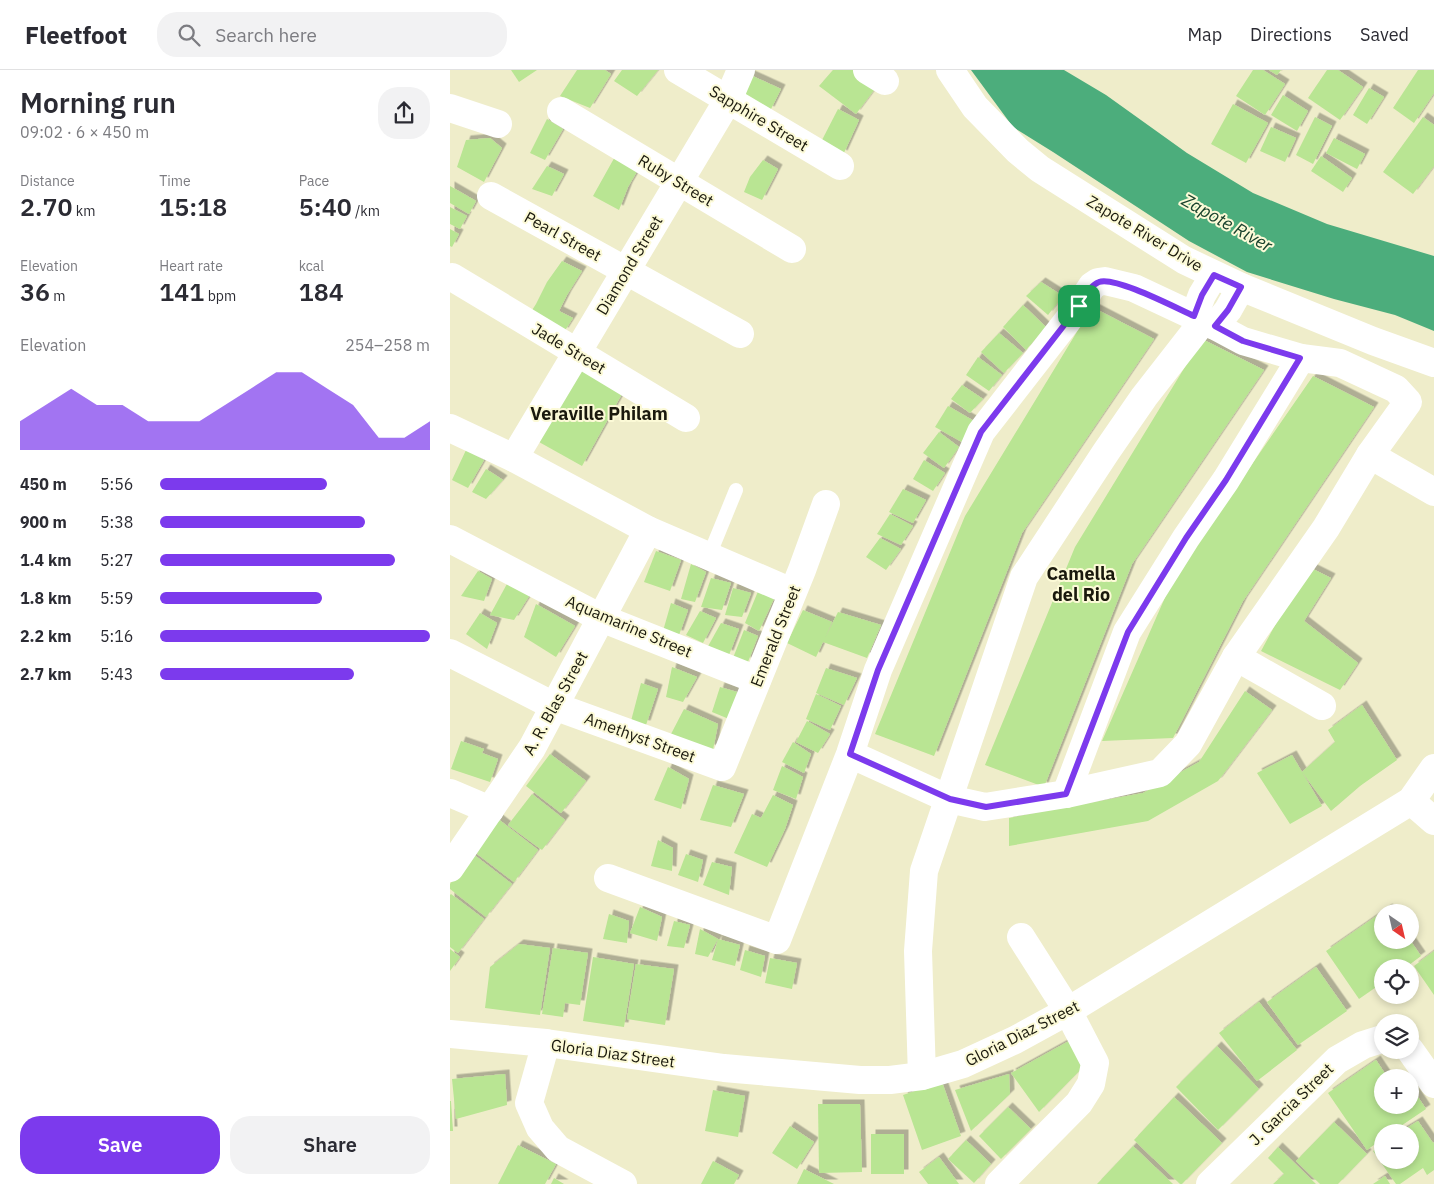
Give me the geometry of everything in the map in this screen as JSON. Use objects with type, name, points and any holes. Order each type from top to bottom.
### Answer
[{"type":"street","name":"Sapphire Street","points":[[678,70],[840,166]]},
{"type":"street","name":"Diamond Street","points":[[514,458],[728,100],[741,70]]},
{"type":"street","name":"Zapote River Drive","points":[[950,70],[975,107],[1018,151],[1040,169],[1184,260],[1241,287],[1373,341],[1434,362]]},
{"type":"street","points":[[450,108],[498,124]]},
{"type":"street","name":"Ruby Street","points":[[560,111],[792,249]]},
{"type":"street","name":"Pearl Street","points":[[491,196],[740,334]]},
{"type":"street","points":[[1204,321],[1202,295],[1214,275]]},
{"type":"street","name":"Jade Street","points":[[452,277],[686,418]]},
{"type":"street","points":[[608,878],[777,940],[850,754],[878,670],[981,432],[1079,306],[1092,286],[1098,282],[1105,281],[1134,288],[1243,341],[1300,358],[1340,362],[1396,389],[1408,402],[1370,455],[1326,528],[1236,657],[1188,744],[1160,773],[1066,794],[986,807],[950,799],[850,754]]},
{"type":"street","points":[[922,1076],[918,951],[924,871],[1024,577],[1144,397],[1204,321],[1228,310],[1241,287]]},
{"type":"street","points":[[1066,794],[1128,632],[1186,538],[1226,480],[1300,358]]},
{"type":"street","points":[[450,428],[514,458],[648,530],[792,592]]},
{"type":"street","points":[[1370,455],[1434,492]]},
{"type":"street","name":"Emerald Street","points":[[722,767],[826,504]]},
{"type":"street","name":"A. R. Blas Street","points":[[450,868],[532,748],[648,530]]},
{"type":"street","name":"Aquamarine Street","points":[[450,539],[602,618],[757,680]]},
{"type":"street","name":"Amethyst Street","points":[[450,653],[554,706],[722,767]]},
{"type":"street","points":[[1236,657],[1322,706]]},
{"type":"street","name":"Gloria Diaz Street","points":[[450,1034],[546,1043],[724,1068],[860,1080],[890,1080],[922,1076],[963,1064],[1015,1040],[1068,1011],[1411,801],[1434,768]]},
{"type":"street","points":[[450,793],[490,810]]},
{"type":"street","points":[[1411,801],[1434,822]]},
{"type":"street","points":[[999,1184],[1079,1103],[1091,1084],[1095,1063],[1068,1011],[1021,937]]},
{"type":"street","name":"J. Garcia Street","points":[[1210,1184],[1337,1060],[1363,1045],[1374,1042]]},
{"type":"street","points":[[546,1043],[529,1104],[540,1128],[558,1150],[623,1184]]},
{"type":"street","points":[[1417,1059],[1434,1084]]},
{"type":"lane","points":[[709,556],[736,490]]},
{"type":"water","name":"Zapote River","points":[[971,70],[1064,70],[1106,95],[1187,153],[1253,193],[1327,224],[1434,256],[1434,331],[1395,315],[1334,299],[1247,272],[1189,241],[1013,127]]},
{"type":"building","points":[[511,70],[537,70],[519,82]]},
{"type":"building","points":[[577,70],[605,70],[611,74],[590,108],[560,96]]},
{"type":"building","points":[[622,70],[658,70],[637,96],[614,81]]},
{"type":"building","points":[[833,70],[858,70],[880,82],[856,114],[819,86]]},
{"type":"building","points":[[1253,70],[1263,70],[1285,84],[1265,115],[1236,96]]},
{"type":"building","points":[[1269,70],[1281,70],[1277,75]]},
{"type":"building","points":[[1327,70],[1338,70],[1363,87],[1340,120],[1308,98]]},
{"type":"building","points":[[1418,70],[1434,70],[1434,93],[1414,123],[1393,108]]},
{"type":"building","points":[[746,73],[781,89],[770,111],[736,92]]},
{"type":"building","points":[[1369,88],[1384,97],[1367,124],[1353,115]]},
{"type":"building","points":[[1283,95],[1308,111],[1297,131],[1271,115]]},
{"type":"building","points":[[1233,104],[1268,123],[1246,163],[1211,144]]},
{"type":"building","points":[[838,109],[859,120],[843,155],[822,140]]},
{"type":"building","points":[[1315,117],[1332,126],[1313,164],[1296,155]]},
{"type":"building","points":[[1423,117],[1434,125],[1434,166],[1413,194],[1383,172]]},
{"type":"building","points":[[547,119],[563,129],[545,160],[530,153]]},
{"type":"building","points":[[1271,127],[1296,138],[1285,162],[1260,151]]},
{"type":"building","points":[[490,138],[502,148],[484,182],[457,167],[466,140]]},
{"type":"building","points":[[1334,138],[1365,154],[1357,169],[1326,153]]},
{"type":"building","points":[[617,153],[639,168],[628,187],[619,210],[593,196]]},
{"type":"building","points":[[1321,156],[1352,178],[1343,192],[1311,171]]},
{"type":"building","points":[[763,160],[778,169],[762,200],[744,192],[750,177]]},
{"type":"building","points":[[547,166],[564,174],[552,196],[532,189]]},
{"type":"building","points":[[450,186],[476,201],[469,214],[450,203]]},
{"type":"building","points":[[450,207],[467,216],[460,229],[450,224]]},
{"type":"building","points":[[450,229],[459,234],[452,247],[450,246]]},
{"type":"building","points":[[562,261],[582,271],[559,311],[573,318],[564,332],[527,318],[547,282]]},
{"type":"building","points":[[1041,282],[1063,296],[1048,315],[1026,296]]},
{"type":"building","points":[[1023,305],[1046,327],[1026,350],[1003,327]]},
{"type":"building","points":[[1092,307],[1154,339],[1022,533],[934,756],[875,734],[965,516]]},
{"type":"building","points":[[999,333],[1023,353],[1004,373],[981,352]]},
{"type":"building","points":[[1202,339],[1264,370],[1132,564],[1044,787],[985,765],[1075,547]]},
{"type":"building","points":[[978,357],[1002,375],[989,391],[966,375]]},
{"type":"building","points":[[580,368],[623,392],[582,466],[539,442]]},
{"type":"building","points":[[1313,376],[1374,407],[1243,601],[1173,738],[1102,741],[1174,577]]},
{"type":"building","points":[[962,385],[983,399],[970,413],[951,399]]},
{"type":"building","points":[[948,406],[974,421],[962,442],[935,427]]},
{"type":"building","points":[[939,432],[959,447],[944,468],[923,453]]},
{"type":"building","points":[[466,450],[484,460],[468,488],[452,480]]},
{"type":"building","points":[[924,460],[945,473],[933,491],[913,479]]},
{"type":"building","points":[[486,469],[503,480],[486,499],[472,492]]},
{"type":"building","points":[[903,489],[926,500],[913,523],[889,512]]},
{"type":"building","points":[[890,514],[913,526],[901,545],[877,534]]},
{"type":"building","points":[[880,538],[901,549],[886,570],[866,557]]},
{"type":"building","points":[[656,551],[681,560],[670,591],[644,582]]},
{"type":"building","points":[[691,564],[706,572],[695,602],[681,599]]},
{"type":"building","points":[[1307,566],[1331,578],[1304,621],[1358,663],[1340,690],[1261,651]]},
{"type":"building","points":[[478,571],[492,579],[484,601],[461,596]]},
{"type":"building","points":[[711,578],[731,583],[722,610],[701,607]]},
{"type":"building","points":[[508,582],[531,593],[514,620],[490,615]]},
{"type":"building","points":[[761,584],[777,592],[759,631],[745,623]]},
{"type":"building","points":[[733,588],[751,593],[742,617],[725,615]]},
{"type":"building","points":[[671,603],[688,610],[679,635],[663,631]]},
{"type":"building","points":[[536,604],[575,626],[556,657],[524,637]]},
{"type":"building","points":[[803,610],[832,622],[825,638],[838,612],[881,625],[867,658],[823,642],[816,657],[787,643]]},
{"type":"building","points":[[700,611],[716,618],[703,643],[686,635]]},
{"type":"building","points":[[480,613],[497,623],[487,649],[466,634]]},
{"type":"building","points":[[721,623],[739,629],[729,655],[707,648]]},
{"type":"building","points":[[744,630],[758,636],[748,662],[733,658]]},
{"type":"building","points":[[672,667],[697,677],[683,702],[666,697]]},
{"type":"building","points":[[826,668],[857,678],[844,705],[816,693]]},
{"type":"building","points":[[641,683],[658,689],[646,725],[631,721]]},
{"type":"building","points":[[720,687],[737,692],[729,719],[712,712]]},
{"type":"building","points":[[1245,691],[1272,710],[1218,781],[1148,821],[1009,846],[1009,818],[1143,793],[1199,762]]},
{"type":"building","points":[[816,694],[841,706],[830,730],[806,719]]},
{"type":"building","points":[[1362,705],[1397,760],[1360,786],[1331,811],[1302,772],[1335,742],[1328,730]]},
{"type":"building","points":[[684,709],[718,724],[713,750],[671,734]]},
{"type":"building","points":[[807,721],[830,734],[818,753],[796,742]]},
{"type":"building","points":[[461,741],[484,749],[482,753],[498,759],[490,782],[451,769]]},
{"type":"building","points":[[793,742],[811,754],[804,773],[782,762]]},
{"type":"building","points":[[550,754],[586,781],[561,813],[526,786]]},
{"type":"building","points":[[1292,755],[1322,806],[1290,824],[1257,773]]},
{"type":"building","points":[[782,766],[803,777],[796,799],[773,790]]},
{"type":"building","points":[[668,767],[689,779],[681,809],[654,800]]},
{"type":"building","points":[[713,785],[744,794],[731,827],[700,820]]},
{"type":"building","points":[[532,794],[565,820],[542,850],[508,825]]},
{"type":"building","points":[[773,795],[793,805],[785,829],[767,867],[734,853],[752,814],[761,818]]},
{"type":"building","points":[[497,818],[538,850],[514,882],[472,850]]},
{"type":"building","points":[[658,840],[673,848],[672,871],[651,866]]},
{"type":"building","points":[[473,854],[512,884],[486,917],[450,889],[450,884]]},
{"type":"building","points":[[686,854],[703,860],[698,882],[678,875]]},
{"type":"building","points":[[712,862],[732,867],[729,895],[703,885]]},
{"type":"building","points":[[451,894],[484,919],[458,953],[450,947]]},
{"type":"building","points":[[640,907],[662,917],[657,941],[630,933]]},
{"type":"building","points":[[609,914],[629,921],[627,943],[603,939]]},
{"type":"building","points":[[1374,918],[1374,949],[1416,949],[1421,956],[1417,959],[1374,959],[1374,989],[1359,999],[1326,951]]},
{"type":"building","points":[[674,921],[690,925],[684,948],[667,946]]},
{"type":"building","points":[[700,929],[718,939],[708,957],[695,954]]},
{"type":"building","points":[[718,939],[740,945],[735,966],[712,960]]},
{"type":"building","points":[[519,944],[550,948],[540,1015],[485,1008],[490,967]]},
{"type":"building","points":[[553,948],[588,953],[580,1005],[565,1003],[563,1017],[542,1014]]},
{"type":"building","points":[[450,949],[460,957],[450,971]]},
{"type":"building","points":[[745,950],[765,956],[761,977],[740,970]]},
{"type":"building","points":[[1434,951],[1434,995],[1419,973],[1419,962]]},
{"type":"building","points":[[593,957],[634,964],[624,1027],[583,1021]]},
{"type":"building","points":[[770,958],[797,963],[792,989],[765,983]]},
{"type":"building","points":[[636,964],[674,969],[665,1025],[627,1019]]},
{"type":"building","points":[[1316,967],[1347,1011],[1298,1045],[1267,1002]]},
{"type":"building","points":[[1259,1002],[1297,1050],[1257,1081],[1219,1033]]},
{"type":"building","points":[[1069,1041],[1090,1060],[1039,1112],[1011,1073]]},
{"type":"building","points":[[1217,1046],[1259,1089],[1218,1130],[1176,1087]]},
{"type":"building","points":[[1376,1060],[1382,1069],[1374,1069],[1374,1114],[1419,1114],[1404,1124],[1374,1124],[1374,1145],[1367,1150],[1328,1093]]},
{"type":"building","points":[[505,1074],[507,1105],[456,1119],[452,1079]]},
{"type":"building","points":[[1009,1074],[1010,1094],[971,1131],[955,1090]]},
{"type":"building","points":[[942,1082],[961,1136],[922,1150],[903,1095]]},
{"type":"building","points":[[713,1090],[745,1096],[738,1137],[705,1131]]},
{"type":"building","points":[[1174,1097],[1222,1143],[1182,1184],[1134,1140]]},
{"type":"building","points":[[1419,1098],[1426,1109],[1419,1114]]},
{"type":"building","points":[[451,1101],[453,1131],[450,1131]]},
{"type":"building","points":[[818,1104],[860,1104],[862,1172],[819,1173]]},
{"type":"building","points":[[1008,1107],[1031,1129],[1001,1159],[979,1136]]},
{"type":"building","points":[[1418,1121],[1434,1142],[1434,1170],[1427,1175],[1423,1168],[1400,1184],[1396,1184],[1386,1169],[1419,1169],[1419,1124],[1413,1124]]},
{"type":"building","points":[[1334,1122],[1367,1154],[1338,1184],[1320,1184],[1296,1161]]},
{"type":"building","points":[[790,1126],[814,1142],[797,1169],[772,1153]]},
{"type":"building","points":[[871,1134],[904,1134],[904,1174],[871,1174]]},
{"type":"building","points":[[966,1140],[991,1164],[974,1183],[948,1159]]},
{"type":"building","points":[[518,1145],[556,1164],[545,1184],[498,1184]]},
{"type":"building","points":[[1133,1146],[1173,1184],[1097,1184]]},
{"type":"building","points":[[1278,1147],[1316,1184],[1273,1184],[1284,1174],[1268,1158]]},
{"type":"building","points":[[939,1157],[959,1184],[928,1184],[919,1172]]},
{"type":"building","points":[[713,1161],[739,1175],[734,1184],[701,1184]]},
{"type":"building","points":[[804,1169],[834,1184],[797,1184]]},
{"type":"building","points":[[1385,1176],[1390,1184],[1373,1184]]},
{"type":"building","points":[[554,1178],[564,1184],[551,1184]]},
{"type":"district","name":"Veraville Philam","points":[[599,414]]},
{"type":"district","name":"Camella del Rio","points":[[1081,584]]},
{"type":"route","points":[[1214,275],[1241,287],[1228,310],[1215,326],[1243,341],[1300,358],[1226,480],[1186,538],[1128,632],[1066,794],[986,807],[950,799],[850,754],[878,670],[981,432],[1079,306],[1092,286],[1098,282],[1105,281],[1134,288],[1194,316],[1202,295],[1214,275]]}]
